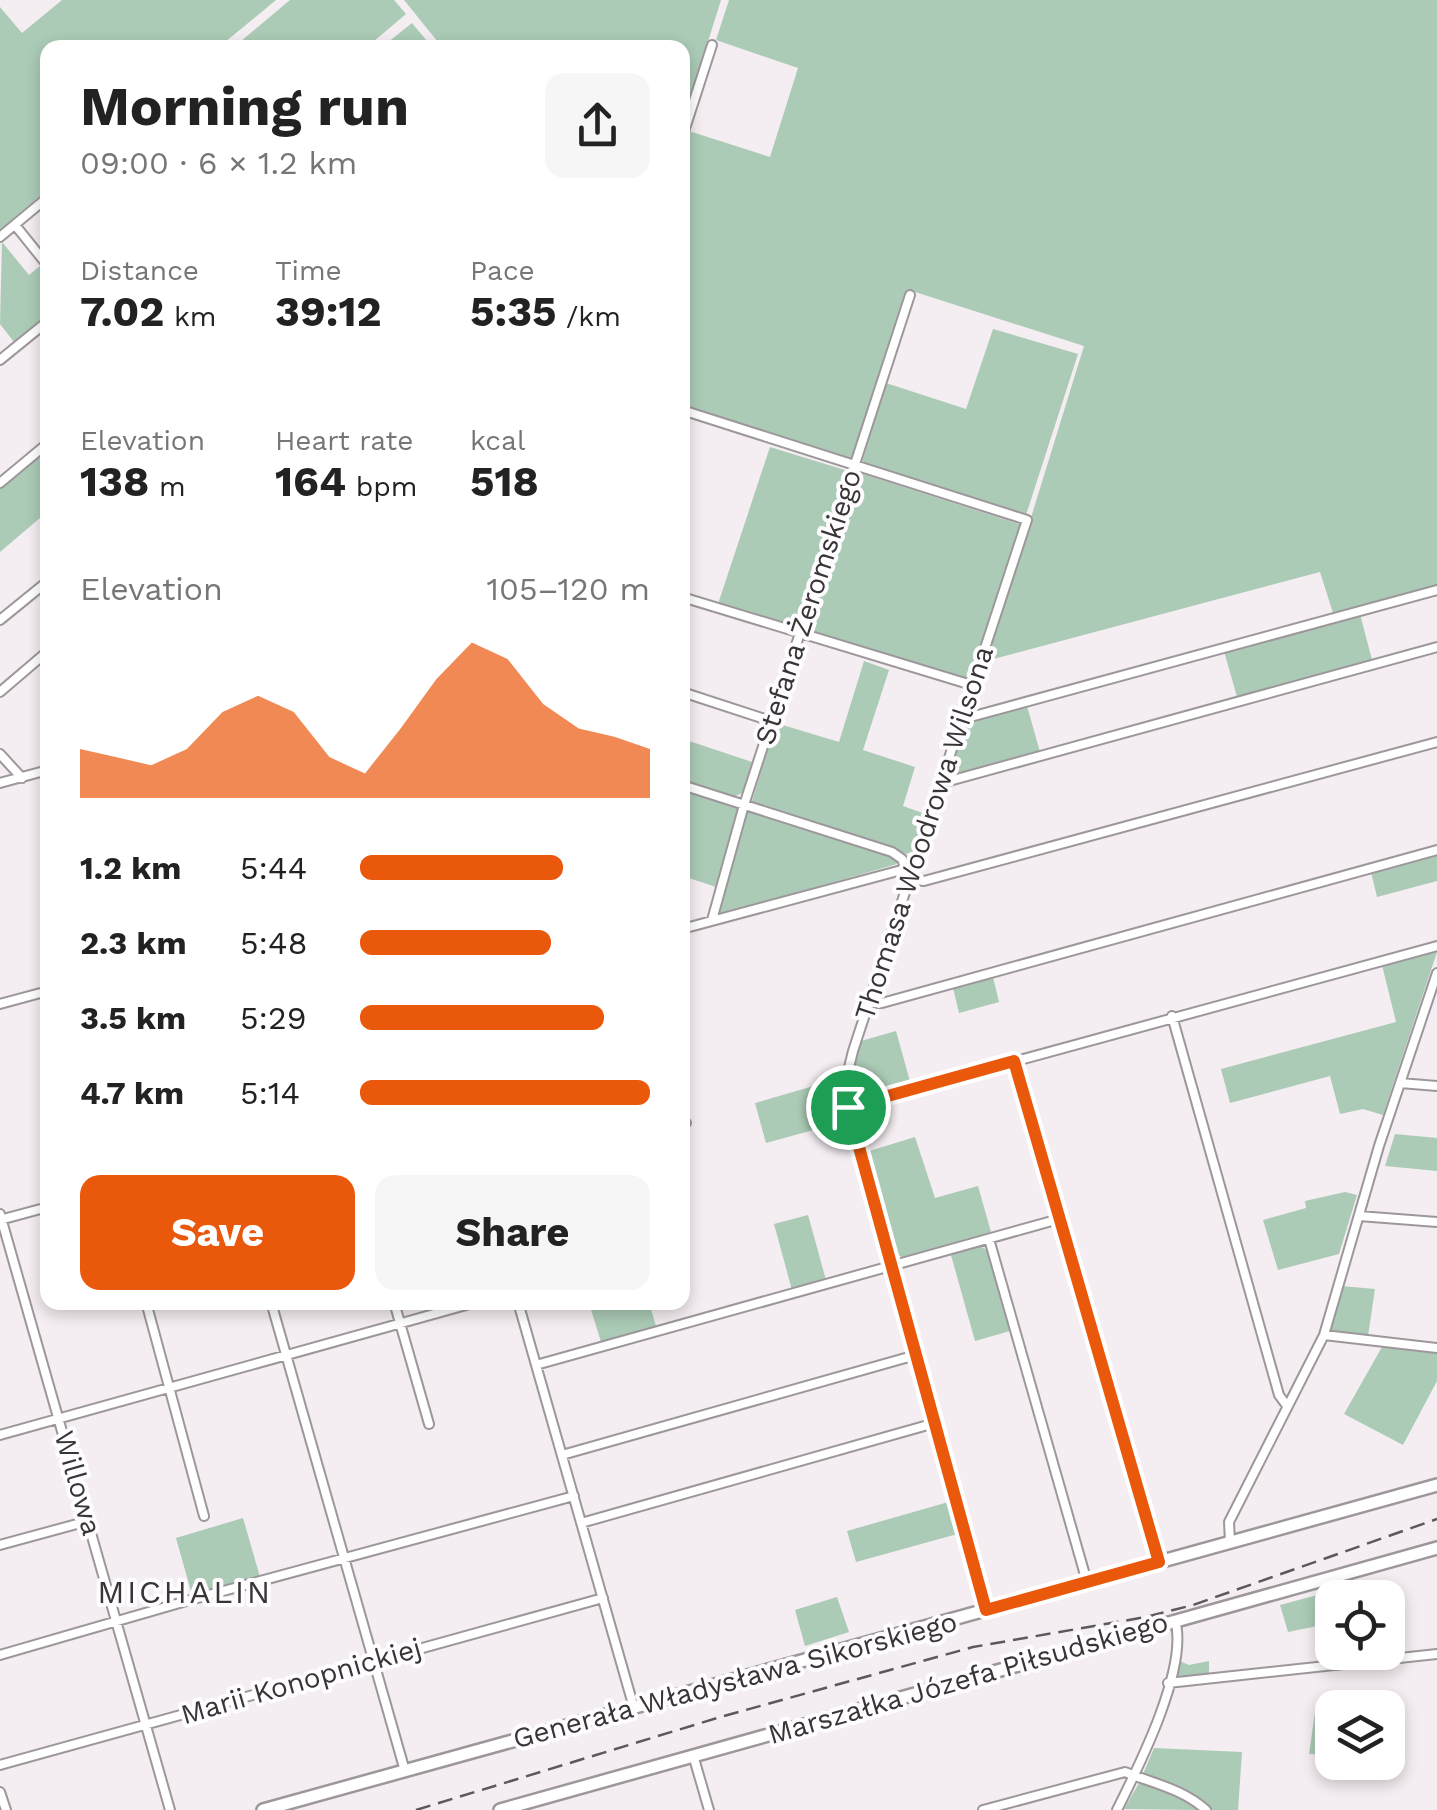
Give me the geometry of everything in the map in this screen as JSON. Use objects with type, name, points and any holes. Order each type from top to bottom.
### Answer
[{"type":"main road","name":"Generała Władysława Sikorskiego","points":[[263,1810],[1437,1484]]},
{"type":"main road","name":"Marszałka Józefa Piłsudskiego","points":[[500,1810],[1437,1548]]},
{"type":"street","points":[[690,113],[712,44]]},
{"type":"street","points":[[0,237],[40,204]]},
{"type":"street","points":[[14,225],[40,256]]},
{"type":"street","name":"Stefana Żeromskiego","points":[[712,920],[744,805],[910,296]]},
{"type":"street","points":[[0,360],[40,328]]},
{"type":"street","points":[[690,413],[855,465]]},
{"type":"street","points":[[0,483],[40,449]]},
{"type":"street","name":"Thomasa Woodrowa Wilsona","points":[[855,465],[1027,520],[964,719],[909,868],[910,879],[845,1084],[848,1107],[986,1610]]},
{"type":"street","points":[[0,620],[40,588]]},
{"type":"street","points":[[964,719],[1437,590]]},
{"type":"street","points":[[690,600],[974,686]]},
{"type":"street","points":[[942,783],[1437,646]]},
{"type":"street","points":[[0,692],[40,659]]},
{"type":"street","points":[[690,695],[771,721]]},
{"type":"street","points":[[910,879],[924,881],[1437,742]]},
{"type":"street","points":[[0,754],[22,778]]},
{"type":"street","points":[[0,784],[40,772]]},
{"type":"street","points":[[690,788],[892,852],[909,868],[690,927]]},
{"type":"street","points":[[868,1003],[882,1003],[1437,850]]},
{"type":"street","points":[[848,1107],[1437,946]]},
{"type":"street","points":[[1230,1542],[1229,1522],[1324,1334],[1437,973]]},
{"type":"street","points":[[0,1004],[40,994]]},
{"type":"street","points":[[1172,1016],[1279,1395],[1286,1406]]},
{"type":"street","points":[[1014,1061],[1159,1562]]},
{"type":"street","points":[[1400,1082],[1437,1086]]},
{"type":"street","points":[[1,1218],[40,1209]]},
{"type":"street","points":[[1358,1216],[1437,1222]]},
{"type":"street","name":"Willowa","points":[[1,1218],[170,1810]]},
{"type":"street","points":[[536,1365],[1060,1219]]},
{"type":"street","points":[[989,1239],[1087,1582]]},
{"type":"street","points":[[148,1310],[204,1516]]},
{"type":"street","points":[[274,1310],[405,1771]]},
{"type":"street","points":[[396,1310],[430,1424]]},
{"type":"street","points":[[0,1435],[451,1310]]},
{"type":"street","points":[[520,1310],[634,1708]]},
{"type":"street","points":[[1324,1334],[1437,1348]]},
{"type":"street","points":[[562,1455],[916,1354]]},
{"type":"street","points":[[581,1523],[935,1424]]},
{"type":"street","points":[[0,1655],[574,1496]]},
{"type":"street","points":[[0,1545],[88,1521]]},
{"type":"street","name":"Marii Konopnickiej","points":[[0,1765],[602,1598]]},
{"type":"street","points":[[1116,1810],[1155,1728],[1180,1641],[1175,1620]]},
{"type":"street","points":[[1168,1683],[1437,1654]]},
{"type":"street","points":[[694,1755],[708,1810]]},
{"type":"street","points":[[984,1810],[1125,1772],[1180,1792],[1206,1810]]},
{"type":"street","points":[[0,1792],[6,1810]]},
{"type":"green space","points":[[62,0],[276,0],[227,40],[40,40],[40,196],[0,230],[0,7],[22,33]]},
{"type":"green space","points":[[290,0],[394,0],[406,14],[375,40],[242,40]]},
{"type":"green space","points":[[404,0],[721,0],[690,100],[690,40],[436,40]]},
{"type":"green space","points":[[729,0],[1437,0],[1437,585],[1333,613],[1320,572],[982,662],[1084,346],[909,290],[854,460],[690,407],[690,131],[770,157],[798,68],[716,40]]},
{"type":"green space","points":[[412,23],[426,40],[391,40]]},
{"type":"green space","points":[[2,242],[29,275],[40,266],[40,320],[14,342],[0,324]]},
{"type":"green space","points":[[993,329],[1078,354],[1026,515],[862,462],[886,383],[966,409]]},
{"type":"green space","points":[[770,447],[848,471],[796,630],[718,604]]},
{"type":"green space","points":[[40,454],[40,518],[0,552],[0,488]]},
{"type":"green space","points":[[857,472],[1022,525],[971,679],[807,631]]},
{"type":"green space","points":[[1360,614],[1372,660],[1237,697],[1224,651]]},
{"type":"green space","points":[[864,661],[889,670],[863,750],[915,767],[903,806],[928,815],[917,850],[906,854],[754,806],[752,801],[776,723],[839,742]]},
{"type":"green space","points":[[1027,706],[1040,752],[947,776],[964,724]]},
{"type":"green space","points":[[690,741],[752,762],[742,793],[734,797],[690,783]]},
{"type":"green space","points":[[690,792],[740,808],[716,887],[690,878]]},
{"type":"green space","points":[[748,811],[896,858],[897,864],[716,916]]},
{"type":"green space","points":[[1437,854],[1437,881],[1377,897],[1371,872]]},
{"type":"green space","points":[[1437,952],[1383,1115],[1363,1109],[1340,1114],[1330,1076],[1230,1103],[1221,1069],[1396,1022],[1382,965]]},
{"type":"green space","points":[[993,977],[999,1002],[959,1013],[953,988]]},
{"type":"green space","points":[[896,1031],[911,1085],[855,1101],[849,1088],[861,1041]]},
{"type":"green space","points":[[841,1078],[839,1091],[846,1121],[766,1143],[755,1103]]},
{"type":"green space","points":[[1395,1134],[1437,1138],[1437,1171],[1385,1166]]},
{"type":"green space","points":[[915,1137],[935,1198],[978,1186],[991,1232],[902,1257],[894,1253],[866,1152]]},
{"type":"green space","points":[[1345,1192],[1357,1195],[1339,1254],[1278,1270],[1263,1220],[1306,1208],[1305,1201]]},
{"type":"green space","points":[[808,1215],[826,1280],[792,1290],[774,1224]]},
{"type":"green space","points":[[980,1246],[987,1250],[1010,1331],[975,1341],[951,1255]]},
{"type":"green space","points":[[1341,1286],[1375,1289],[1368,1336],[1331,1330]]},
{"type":"green space","points":[[591,1310],[651,1310],[656,1326],[601,1342]]},
{"type":"green space","points":[[1382,1347],[1437,1352],[1437,1381],[1403,1445],[1344,1414]]},
{"type":"green space","points":[[952,1501],[961,1533],[856,1562],[847,1531]]},
{"type":"green space","points":[[243,1518],[260,1577],[192,1595],[176,1538]]},
{"type":"green space","points":[[1315,1596],[1315,1626],[1288,1632],[1280,1605]]},
{"type":"green space","points":[[837,1597],[849,1632],[805,1646],[795,1610]]},
{"type":"green space","points":[[1180,1661],[1189,1665],[1209,1661],[1209,1675],[1181,1678],[1177,1674]]},
{"type":"green space","points":[[1315,1712],[1315,1754],[1309,1754]]},
{"type":"green space","points":[[1154,1748],[1242,1752],[1238,1810],[1212,1810],[1183,1789],[1143,1774]]},
{"type":"green space","points":[[1139,1783],[1186,1799],[1200,1810],[1124,1809]]},
{"type":"railway","points":[[416,1810],[717,1718],[973,1647],[1193,1605],[1437,1519]]},
{"type":"district","name":"MICHALIN","points":[[185,1592]]},
{"type":"route","points":[[1014,1061],[1159,1562],[986,1610],[848,1107],[1014,1061]]}]
